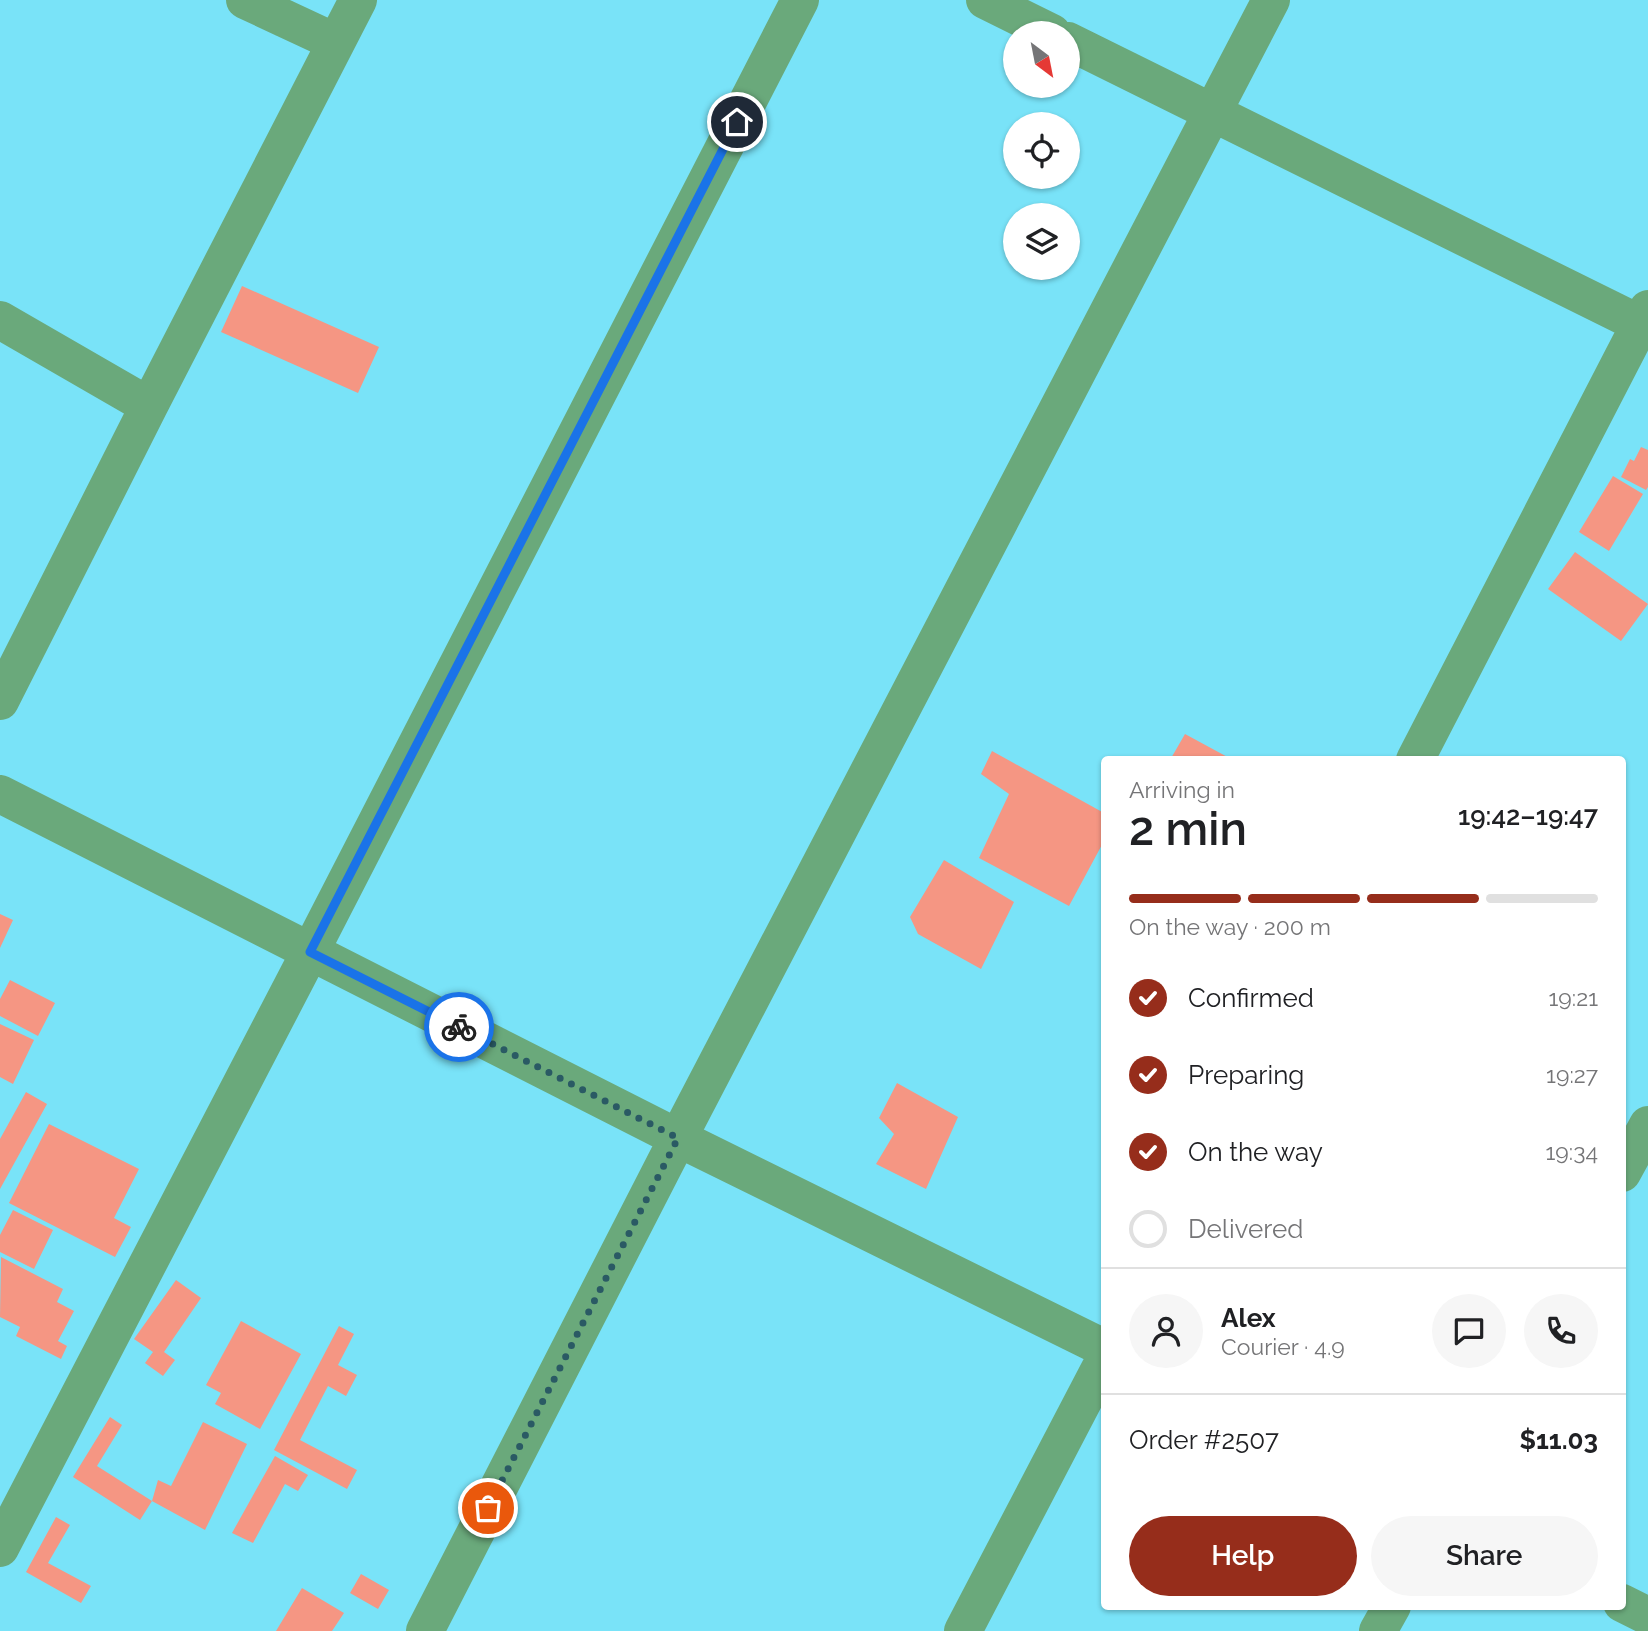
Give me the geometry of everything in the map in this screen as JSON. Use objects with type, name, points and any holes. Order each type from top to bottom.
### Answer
[{"type":"street","points":[[245,0],[335,42]]},
{"type":"street","points":[[0,701],[358,0]]},
{"type":"street","points":[[0,1548],[800,0]]},
{"type":"street","points":[[985,0],[1028,21]]},
{"type":"street","points":[[425,1631],[678,1138],[1271,0]]},
{"type":"street","points":[[1080,47],[1645,320],[1417,756]]},
{"type":"street","points":[[0,320],[149,406]]},
{"type":"street","points":[[0,794],[678,1138],[1101,1347]]},
{"type":"street","points":[[1626,1166],[1648,1125]]},
{"type":"street","points":[[963,1631],[1101,1367]]},
{"type":"street","points":[[1626,1605],[1648,1616]]},
{"type":"street","points":[[1378,1631],[1390,1610]]},
{"type":"building","points":[[242,286],[379,347],[358,393],[221,332]]},
{"type":"building","points":[[1641,447],[1648,450],[1646,490],[1621,477],[1630,459],[1634,461]]},
{"type":"building","points":[[1613,476],[1643,494],[1609,551],[1579,532]]},
{"type":"building","points":[[1575,552],[1648,604],[1621,641],[1548,589]]},
{"type":"building","points":[[1185,734],[1226,756],[1172,756]]},
{"type":"building","points":[[992,751],[1101,811],[1101,847],[1069,906],[979,858],[1009,794],[981,774]]},
{"type":"building","points":[[944,860],[1014,902],[981,969],[918,934],[910,917]]},
{"type":"building","points":[[0,914],[13,920],[0,948]]},
{"type":"building","points":[[10,980],[55,1003],[38,1036],[0,1016],[0,999]]},
{"type":"building","points":[[0,1024],[34,1040],[13,1084],[0,1077]]},
{"type":"building","points":[[897,1083],[958,1117],[926,1189],[876,1164],[894,1134],[879,1118]]},
{"type":"building","points":[[26,1092],[47,1104],[0,1189],[0,1139]]},
{"type":"building","points":[[49,1124],[139,1169],[114,1218],[131,1227],[115,1257],[9,1203]]},
{"type":"building","points":[[13,1210],[53,1230],[34,1269],[0,1252],[0,1235]]},
{"type":"building","points":[[1,1257],[63,1289],[57,1302],[74,1311],[58,1341],[67,1346],[61,1359],[16,1336],[20,1327],[0,1317]]},
{"type":"building","points":[[176,1280],[201,1298],[164,1352],[175,1360],[163,1376],[145,1363],[153,1352],[134,1339]]},
{"type":"building","points":[[241,1321],[301,1354],[260,1429],[215,1404],[221,1393],[206,1385]]},
{"type":"building","points":[[339,1326],[354,1334],[338,1365],[357,1375],[346,1396],[328,1386],[300,1440],[357,1470],[347,1489],[274,1450]]},
{"type":"building","points":[[110,1417],[122,1425],[97,1466],[152,1501],[140,1520],[73,1477]]},
{"type":"building","points":[[203,1422],[247,1444],[205,1530],[152,1501],[158,1480],[171,1486]]},
{"type":"building","points":[[275,1456],[308,1475],[298,1491],[285,1484],[253,1543],[232,1533]]},
{"type":"building","points":[[56,1517],[70,1525],[48,1563],[91,1586],[81,1603],[26,1572]]},
{"type":"building","points":[[361,1574],[389,1590],[378,1609],[350,1593]]},
{"type":"building","points":[[302,1588],[344,1613],[332,1631],[276,1631]]},
{"type":"way so far","points":[[459,1027],[678,1138],[488,1508]]},
{"type":"route","points":[[459,1027],[310,952],[737,122]]}]
